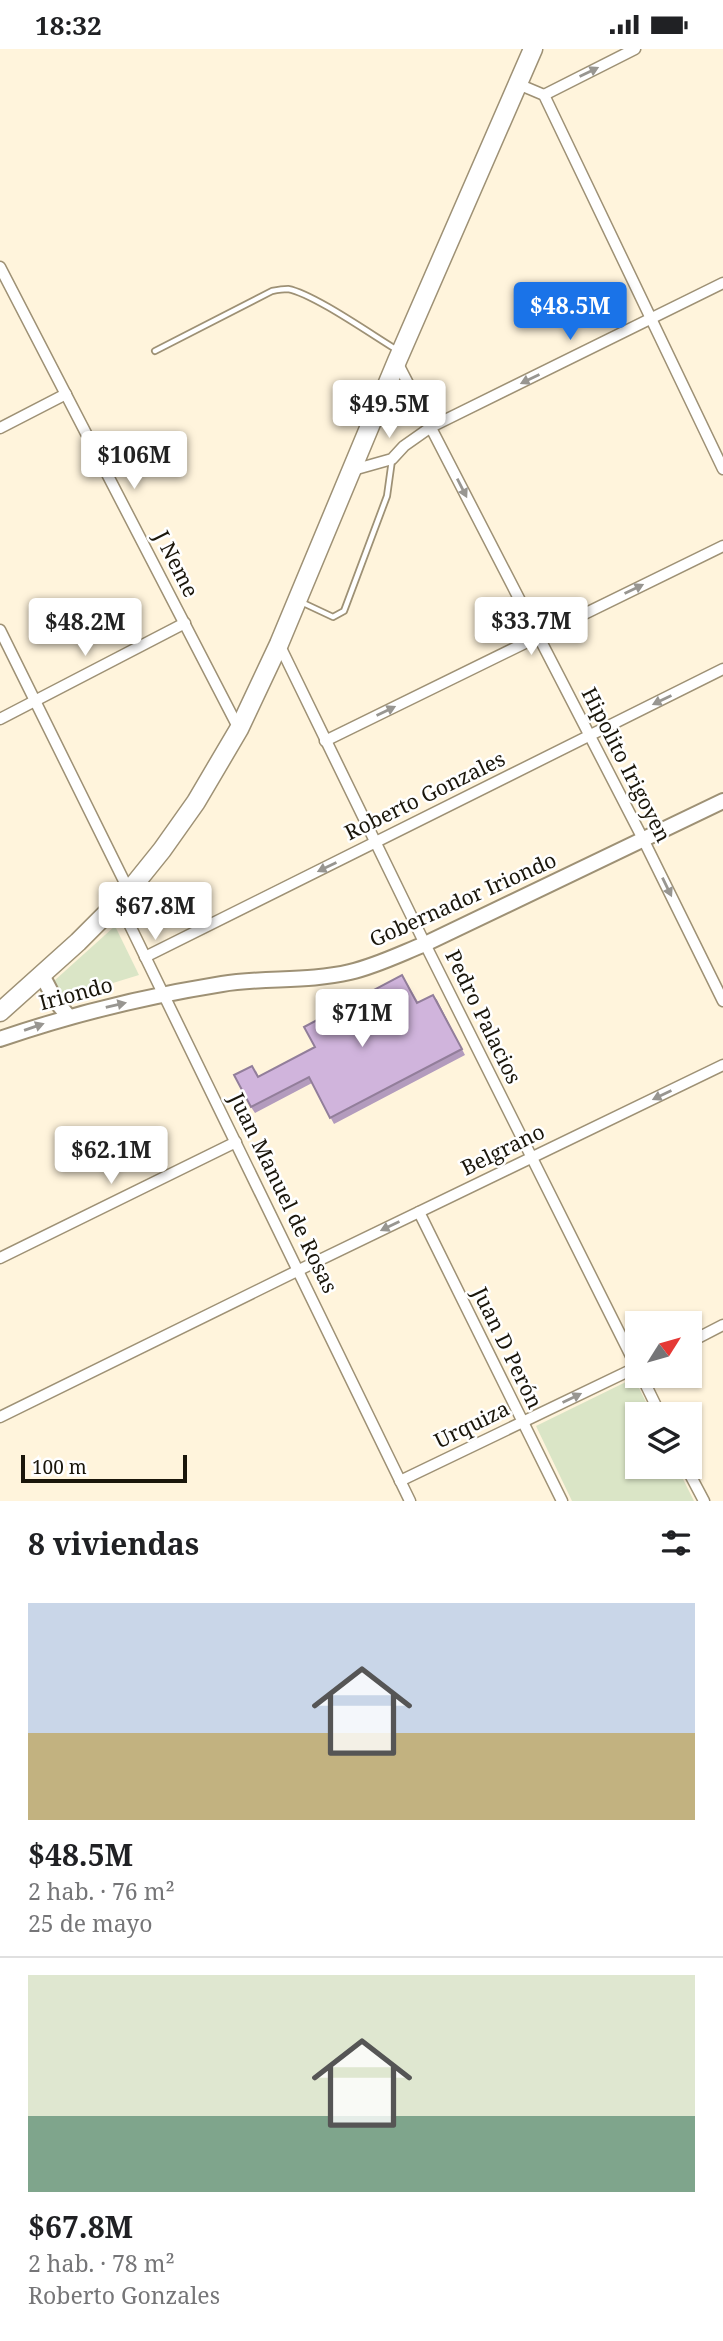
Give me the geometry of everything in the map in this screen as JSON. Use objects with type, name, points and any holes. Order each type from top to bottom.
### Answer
[{"type":"highway","points":[[2,1005],[42,975],[124,897],[196,802],[239,729],[298,600],[530,51]]},
{"type":"main road","name":"Gobernador Iriondo","points":[[164,994],[226,983],[350,972],[425,944],[723,801]]},
{"type":"main road","points":[[42,975],[55,1000],[68,1016]]},
{"type":"main road","name":"Iriondo","points":[[0,1039],[68,1016],[164,994]]},
{"type":"street","points":[[544,95],[635,49]]},
{"type":"street","points":[[518,84],[544,95],[723,469]]},
{"type":"street","name":"J Neme","points":[[0,267],[239,729]]},
{"type":"street","points":[[353,470],[392,459],[404,446],[431,428],[723,283]]},
{"type":"street","name":"Hipolito Irigoyen","points":[[399,357],[431,428],[723,1000]]},
{"type":"street","points":[[0,428],[66,394]]},
{"type":"street","points":[[325,741],[723,546]]},
{"type":"street","points":[[0,719],[185,624]]},
{"type":"street","name":"Juan Manuel de Rosas","points":[[0,630],[124,897],[145,957],[410,1501]]},
{"type":"street","name":"Pedro Palacios","points":[[279,644],[375,843],[625,1343]]},
{"type":"street","name":"Roberto Gonzales","points":[[145,957],[723,669]]},
{"type":"street","name":"Belgrano","points":[[0,1417],[723,1065]]},
{"type":"street","points":[[0,1258],[236,1142]]},
{"type":"street","name":"Juan D Perón","points":[[419,1212],[562,1501]]},
{"type":"street","points":[[702,1336],[723,1325]]},
{"type":"street","name":"Urquiza","points":[[400,1481],[625,1373]]},
{"type":"street","points":[[692,1479],[704,1501]]},
{"type":"lane","points":[[155,351],[272,291],[286,289],[300,293],[331,310],[399,357]]},
{"type":"lane","points":[[298,600],[333,617],[344,611],[387,496],[392,459]]},
{"type":"green space","points":[[115,926],[139,975],[64,998],[54,981]]},
{"type":"green space","points":[[625,1382],[625,1388],[639,1388],[646,1402],[625,1402],[625,1479],[683,1479],[694,1501],[572,1501],[536,1426]]},
{"type":"building","points":[[402,975],[417,1003],[433,995],[462,1049],[330,1118],[309,1077],[251,1107],[234,1075],[252,1066],[258,1077],[315,1047],[304,1027]]}]
